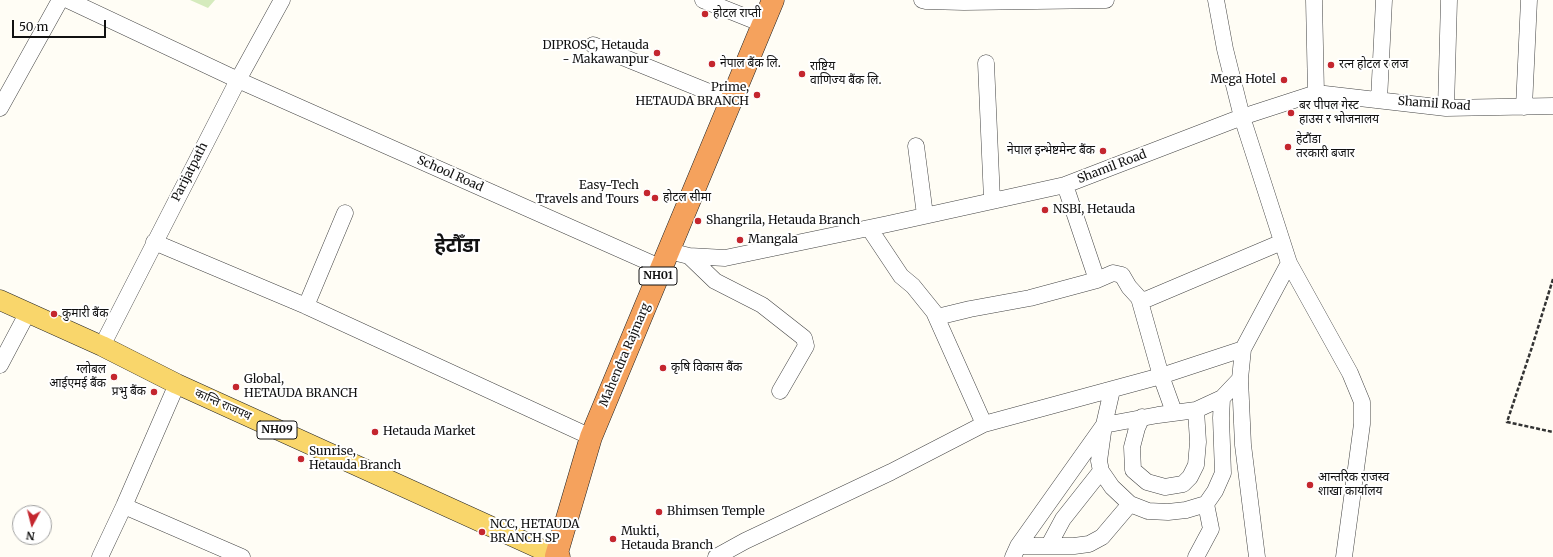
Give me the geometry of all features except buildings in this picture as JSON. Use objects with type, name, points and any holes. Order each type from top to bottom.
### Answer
[{"type":"highway","name":"Mahendra Rajmarg","points":[[557,557],[591,437],[673,258],[731,101],[773,0]]},
{"type":"main road","name":"कान्ति राजपथ","points":[[0,300],[102,346],[177,384],[557,557]]},
{"type":"street","points":[[0,108],[60,0]]},
{"type":"street","name":"School Road","points":[[68,0],[238,80],[673,258]]},
{"type":"street","name":"Parijatpath","points":[[102,346],[238,80],[282,0]]},
{"type":"street","points":[[703,0],[763,24]]},
{"type":"street","points":[[922,0],[964,2],[1106,0]]},
{"type":"street","points":[[1216,0],[1225,49],[1242,117],[1289,263],[1350,373],[1362,402],[1362,424],[1344,557]]},
{"type":"street","points":[[1314,0],[1316,93]]},
{"type":"street","points":[[1378,100],[1384,0]]},
{"type":"street","points":[[1446,108],[1449,0]]},
{"type":"street","points":[[1524,107],[1529,0]]},
{"type":"street","points":[[593,45],[731,101]]},
{"type":"street","points":[[986,63],[992,200]]},
{"type":"street","name":"Shamil Road","points":[[673,258],[725,258],[1065,185],[1242,117],[1316,93],[1446,108],[1553,106]]},
{"type":"street","points":[[916,146],[925,215]]},
{"type":"street","points":[[1065,185],[1097,280]]},
{"type":"street","points":[[306,306],[345,213]]},
{"type":"street","points":[[869,228],[901,276],[913,286],[936,317],[984,424]]},
{"type":"street","points":[[154,242],[306,306],[591,437]]},
{"type":"street","points":[[1139,298],[1144,300],[1159,295],[1188,281],[1282,242]]},
{"type":"street","points":[[673,258],[762,305],[804,338],[806,346],[780,391]]},
{"type":"street","points":[[1257,557],[1243,445],[1240,379],[1244,349],[1289,263]]},
{"type":"street","points":[[936,317],[1030,298],[1097,280],[1113,273],[1122,274],[1129,287],[1139,298],[1160,376],[1174,412]]},
{"type":"street","points":[[0,364],[28,312]]},
{"type":"street","points":[[716,557],[745,541],[892,472],[984,424],[1112,390],[1244,349]]},
{"type":"street","points":[[1016,551],[1104,425],[1174,412],[1196,410],[1222,398],[1240,379]]},
{"type":"street","points":[[100,557],[177,384]]},
{"type":"street","points":[[1112,390],[1104,425],[1099,461],[1101,471],[1112,487],[1130,504],[1148,511],[1168,512],[1186,510],[1206,504],[1215,491],[1223,473],[1220,418],[1222,398]]},
{"type":"street","points":[[1142,418],[1137,428],[1132,447],[1133,470],[1147,482],[1165,487],[1183,484],[1190,477],[1196,465],[1198,442],[1196,410]]},
{"type":"street","points":[[1049,545],[1063,519],[1101,471]]},
{"type":"street","points":[[1016,551],[1049,545],[1090,544],[1102,537],[1130,504]]},
{"type":"street","points":[[1196,557],[1211,530],[1206,504]]},
{"type":"street","points":[[124,506],[242,557]]},
{"type":"path","points":[[1553,279],[1507,422],[1553,432]]},
{"type":"green space","points":[[190,0],[215,0],[208,8]]},
{"type":"place","name":"होटल राप्ती","points":[[705,14]]},
{"type":"place","name":"DIPROSC, Hetauda - Makawanpur","points":[[657,53]]},
{"type":"place","name":"नेपाल बैंक लि.","points":[[712,64]]},
{"type":"place","name":"रत्‍न होटल र लज","points":[[1331,65]]},
{"type":"place","name":"राष्ट्रिय वाणिज्य बैंक लि.","points":[[802,74]]},
{"type":"place","name":"Mega Hotel","points":[[1284,80]]},
{"type":"place","name":"Prime, HETAUDA BRANCH","points":[[757,95]]},
{"type":"place","name":"बर पीपल गेस्ट हाउस र भोजनालय","points":[[1291,113]]},
{"type":"place","name":"हेटौंडा तरकारी बजार","points":[[1288,147]]},
{"type":"place","name":"नेपाल इन्भेष्टमेन्ट बैंक","points":[[1103,151]]},
{"type":"place","name":"Easy-Tech Travels and Tours","points":[[647,193]]},
{"type":"place","name":"होटल सीमा","points":[[655,198]]},
{"type":"place","name":"NSBI, Hetauda","points":[[1045,210]]},
{"type":"place","name":"Shangrila, Hetauda Branch","points":[[698,221]]},
{"type":"place","name":"Mangala","points":[[740,240]]},
{"type":"place","name":"कुमारी बैंक","points":[[54,314]]},
{"type":"place","name":"कृषि विकास बैंक","points":[[663,368]]},
{"type":"place","name":"ग्लोबल आईएमई बैंक","points":[[114,377]]},
{"type":"place","name":"Global, HETAUDA BRANCH","points":[[236,387]]},
{"type":"place","name":"प्रभु बैंक","points":[[154,392]]},
{"type":"place","name":"Hetauda Market","points":[[375,432]]},
{"type":"place","name":"Sunrise, Hetauda Branch","points":[[301,459]]},
{"type":"place","name":"आन्तरिक राजस्व शाखा कार्यालय","points":[[1310,485]]},
{"type":"place","name":"Bhimsen Temple","points":[[659,512]]},
{"type":"place","name":"NCC, HETAUDA BRANCH SP","points":[[482,532]]},
{"type":"place","name":"Mukti, Hetauda Branch","points":[[613,539]]},
{"type":"district","name":"हेटौँडा","points":[[457,246]]}]
